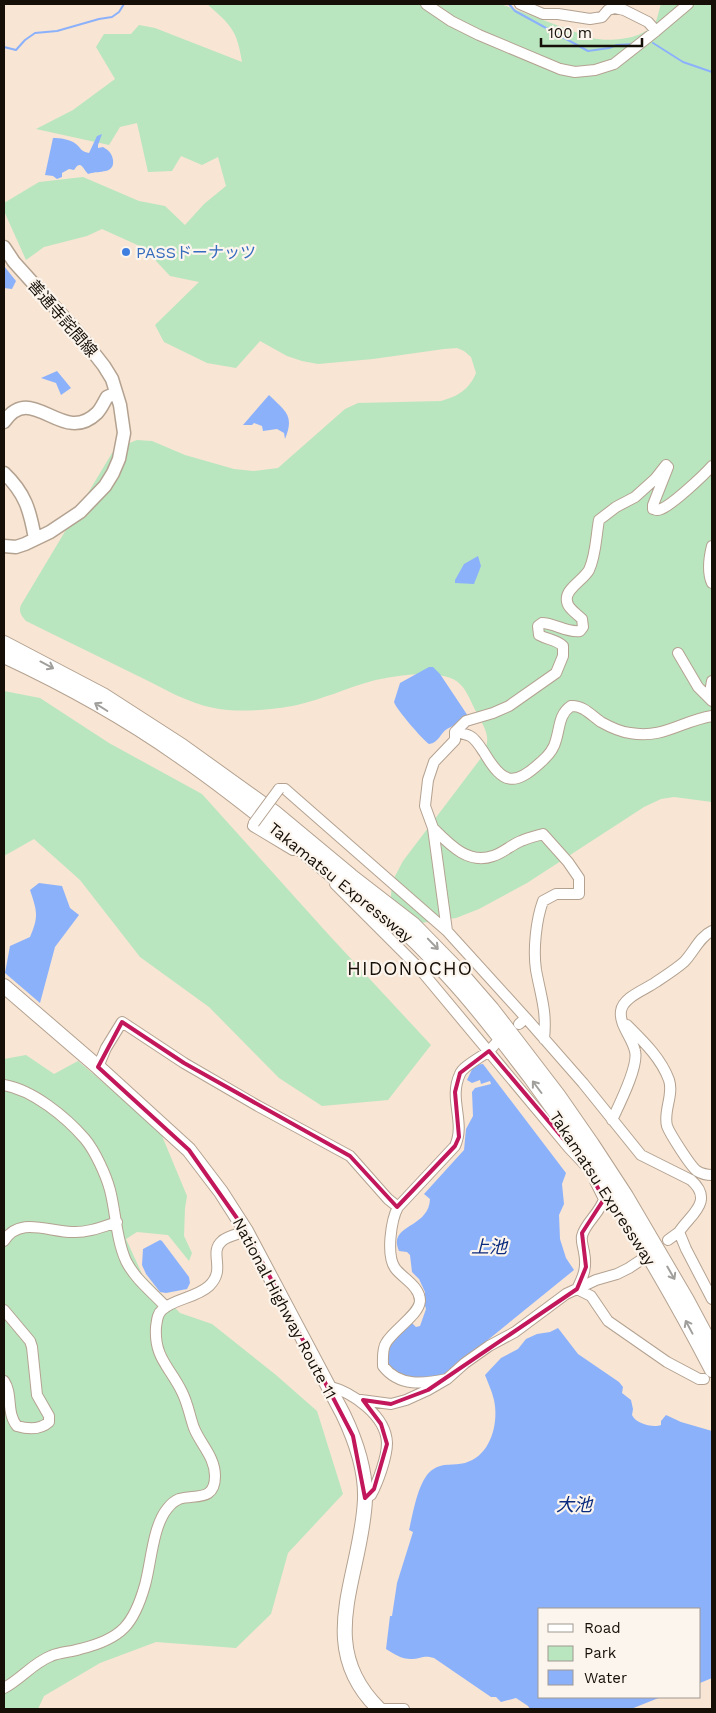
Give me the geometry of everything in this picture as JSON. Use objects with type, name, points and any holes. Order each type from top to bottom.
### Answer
[{"type":"highway","name":"Takamatsu Expressway","points":[[4,643],[103,695],[182,746],[274,812],[351,876],[414,924],[459,971],[486,1003],[558,1095],[626,1196],[687,1300],[712,1347]]},
{"type":"highway","name":"Takamatsu Expressway","points":[[4,656],[94,702],[178,754],[267,821],[407,934],[451,979],[484,1018],[584,1152],[617,1203],[678,1306],[708,1375]]},
{"type":"highway","name":"National Highway Route 11","points":[[4,986],[98,1067],[189,1150],[221,1192],[246,1231],[328,1386],[353,1436],[358,1451],[365,1498],[362,1530],[346,1607],[344,1625],[346,1656],[351,1670],[368,1698],[379,1709]]},
{"type":"main road","name":"善通寺詫間線","points":[[4,247],[14,262],[94,352],[112,379],[123,419],[124,433],[113,473],[105,486],[80,512],[50,532],[35,539],[16,547],[4,546]]},
{"type":"main road","points":[[4,422],[10,412],[19,408],[34,408],[69,424],[84,423],[98,413],[107,396],[116,393]]},
{"type":"main road","points":[[4,473],[16,485],[24,497],[31,516],[35,539]]},
{"type":"street","points":[[426,4],[451,21],[479,35],[560,69],[575,72],[595,70],[614,64],[688,4]]},
{"type":"street","points":[[520,4],[543,14],[558,14],[590,19],[602,17],[608,10],[614,8],[624,10],[648,22],[656,31]]},
{"type":"street","points":[[447,932],[433,828],[425,806],[428,780],[437,757],[455,740],[455,732],[466,721],[509,706],[556,673],[563,656],[563,646],[557,641],[539,635],[538,626],[542,623],[548,623],[575,632],[580,631],[583,627],[582,619],[568,605],[566,598],[588,572],[594,558],[599,520],[616,507],[636,497],[655,479],[666,464],[668,467],[653,505],[653,509],[656,510],[663,508],[671,502],[712,466]]},
{"type":"street","points":[[712,546],[710,557],[710,578],[712,583]]},
{"type":"street","points":[[678,653],[698,687],[710,700]]},
{"type":"street","points":[[710,700],[712,682]]},
{"type":"street","points":[[455,732],[473,738],[495,770],[500,775],[512,779],[520,778],[533,770],[552,750],[565,710],[571,706],[581,707],[617,730],[630,733],[651,734],[666,732],[698,718],[712,716]]},
{"type":"street","points":[[577,1289],[584,1276],[586,1267],[581,1240],[582,1233],[602,1205],[604,1199],[584,1162],[569,1148],[419,968],[331,881],[306,859],[253,826],[280,789],[285,789],[447,932],[522,1021],[544,1039],[583,1082],[641,1155],[691,1180],[697,1185],[700,1200],[699,1208],[679,1232],[668,1240]]},
{"type":"street","points":[[433,828],[450,846],[463,854],[475,858],[494,856],[520,841],[543,834],[568,862],[579,878],[579,894],[556,894],[542,901],[540,908],[536,935],[536,969],[545,1011],[544,1039]]},
{"type":"street","points":[[612,1120],[636,1058],[634,1046],[622,1020],[621,1012],[625,1002],[684,962],[700,940],[712,930]]},
{"type":"street","points":[[622,1020],[648,1046],[670,1082],[667,1126],[692,1166],[698,1172],[712,1175]]},
{"type":"street","points":[[98,1067],[106,1048],[122,1022],[223,1086],[350,1156],[388,1199],[398,1207]]},
{"type":"street","points":[[447,1378],[420,1383],[411,1382],[389,1374],[383,1366],[386,1343],[416,1311],[420,1304],[420,1298],[416,1291],[394,1267],[391,1258],[391,1230],[398,1207],[455,1146],[459,1137],[460,1126],[455,1108],[455,1092],[460,1073],[489,1051],[497,1042]]},
{"type":"street","points":[[4,1084],[26,1092],[49,1107],[85,1140],[94,1153],[110,1188],[121,1246],[127,1261],[136,1276],[166,1307]]},
{"type":"street","points":[[4,1241],[13,1230],[22,1227],[79,1232],[117,1222]]},
{"type":"street","points":[[4,1688],[15,1682],[41,1661],[52,1656],[83,1649],[119,1634],[132,1619],[138,1606],[146,1583],[158,1528],[165,1511],[178,1499],[201,1497],[208,1494],[213,1486],[215,1477],[213,1460],[195,1430],[182,1392],[157,1350],[157,1320],[159,1313],[166,1307],[199,1293],[210,1285],[218,1273],[216,1250],[222,1241],[246,1231]]},
{"type":"street","points":[[679,1232],[712,1299]]},
{"type":"street","points":[[328,1386],[361,1400],[391,1404],[406,1400],[447,1378],[465,1363],[515,1332],[566,1294],[596,1280],[618,1274],[646,1256]]},
{"type":"street","points":[[577,1289],[591,1296],[608,1321],[667,1362],[699,1379],[708,1375]]},
{"type":"street","points":[[4,1310],[30,1341],[38,1395],[49,1416],[49,1422],[41,1427],[16,1426],[10,1411],[8,1393],[4,1383]]},
{"type":"street","points":[[361,1400],[381,1424],[387,1444],[386,1453],[374,1489],[371,1495],[365,1498]]},
{"type":"street","points":[[386,1709],[404,1709]]},
{"type":"highlighted area","points":[[122,1022],[184,1063],[350,1156],[397,1207],[455,1146],[459,1137],[455,1092],[460,1073],[489,1051],[584,1163],[604,1199],[582,1233],[586,1267],[577,1289],[428,1390],[391,1404],[363,1400],[381,1424],[387,1444],[374,1489],[365,1498],[353,1436],[246,1231],[189,1150],[98,1067]]},
{"type":"green space","points":[[207,4],[501,4],[591,38],[607,40],[634,36],[649,29],[656,21],[661,4],[712,4],[712,802],[674,797],[661,799],[644,807],[527,883],[479,909],[456,918],[414,924],[392,905],[391,896],[392,882],[403,861],[481,758],[486,745],[487,735],[467,694],[460,684],[452,679],[430,674],[405,675],[372,681],[316,700],[288,707],[244,711],[223,710],[194,703],[175,695],[26,621],[20,612],[21,605],[112,453],[124,445],[137,440],[152,441],[185,455],[234,469],[253,471],[278,468],[345,409],[358,403],[441,401],[462,392],[470,384],[476,373],[471,357],[457,348],[318,364],[287,356],[260,341],[236,368],[207,363],[164,342],[155,325],[199,282],[170,276],[144,248],[102,229],[87,236],[44,247],[26,260],[4,211],[4,203],[39,182],[83,177],[139,201],[165,206],[185,225],[204,204],[226,186],[218,157],[202,165],[181,156],[172,171],[148,172],[137,123],[120,127],[109,145],[36,129],[73,110],[115,79],[96,47],[104,34],[131,34],[139,25],[155,28],[242,62],[238,42],[232,29]]},
{"type":"green space","points":[[4,691],[40,698],[109,743],[202,794],[431,1045],[388,1100],[322,1106],[279,1078],[209,1007],[140,957],[80,880],[34,839],[4,856]]},
{"type":"green space","points":[[26,1055],[54,1074],[78,1061],[160,1131],[187,1196],[184,1236],[192,1253],[189,1261],[168,1235],[137,1232],[126,1239],[142,1274],[180,1313],[212,1324],[276,1375],[317,1411],[343,1494],[288,1553],[271,1614],[236,1648],[156,1642],[100,1663],[44,1696],[38,1709],[4,1709],[4,1059]]},
{"type":"water","points":[[102,134],[98,148],[103,147],[111,154],[113,165],[111,168],[88,174],[82,166],[78,165],[74,170],[69,169],[62,173],[62,177],[57,179],[53,176],[45,175],[53,138],[71,141],[83,151],[89,153],[97,136]]},
{"type":"water","points":[[4,266],[16,281],[12,289],[4,288]]},
{"type":"water","points":[[57,371],[71,388],[61,395],[56,383],[41,378]]},
{"type":"water","points":[[269,395],[284,410],[289,419],[285,439],[284,433],[277,429],[263,431],[262,426],[254,423],[252,425],[243,425]]},
{"type":"water","points":[[478,556],[481,566],[474,584],[455,583],[464,564]]},
{"type":"water","points":[[429,667],[433,667],[440,674],[468,716],[445,731],[435,742],[429,744],[399,711],[394,702],[400,683]]},
{"type":"water","points":[[39,883],[62,886],[70,908],[79,915],[55,947],[40,1003],[5,973],[10,946],[30,937],[33,930],[36,914],[30,890]]},
{"type":"water","name":"上池","points":[[483,1064],[566,1173],[562,1184],[564,1204],[559,1215],[560,1239],[566,1258],[574,1270],[447,1373],[428,1381],[419,1381],[390,1370],[386,1356],[391,1343],[411,1322],[416,1327],[420,1326],[426,1309],[424,1302],[425,1292],[419,1279],[412,1272],[410,1255],[407,1252],[399,1251],[397,1242],[403,1231],[417,1222],[428,1209],[430,1199],[424,1194],[464,1150],[466,1129],[473,1116],[472,1092],[475,1088],[491,1084],[490,1081],[481,1084],[480,1080],[472,1083],[467,1080],[474,1065]]},
{"type":"water","points":[[160,1240],[189,1277],[190,1283],[187,1289],[166,1293],[160,1292],[146,1274],[142,1265],[143,1249]]},
{"type":"water","name":"大池","points":[[558,1328],[578,1354],[619,1382],[623,1387],[622,1393],[631,1400],[632,1415],[637,1421],[649,1426],[658,1426],[661,1425],[661,1421],[666,1415],[681,1422],[712,1431],[712,1678],[701,1683],[701,1608],[538,1608],[538,1698],[658,1698],[631,1709],[530,1709],[516,1698],[501,1702],[434,1658],[406,1659],[386,1649],[397,1583],[413,1532],[409,1530],[423,1481],[432,1470],[444,1465],[465,1463],[474,1459],[487,1446],[494,1428],[495,1409],[494,1400],[485,1375],[501,1358],[518,1349],[526,1339],[537,1334],[550,1332]]},
{"type":"waterway","points":[[4,47],[16,50],[35,33],[57,31],[112,17],[119,12],[124,4]]},
{"type":"waterway","points":[[509,4],[515,11],[588,51],[617,45],[634,44]]},
{"type":"waterway","points":[[653,43],[683,62],[712,72]]},
{"type":"place","name":"PASSドーナッツ","points":[[126,252]]},
{"type":"district","name":"HIDONOCHO","points":[[410,968]]}]
